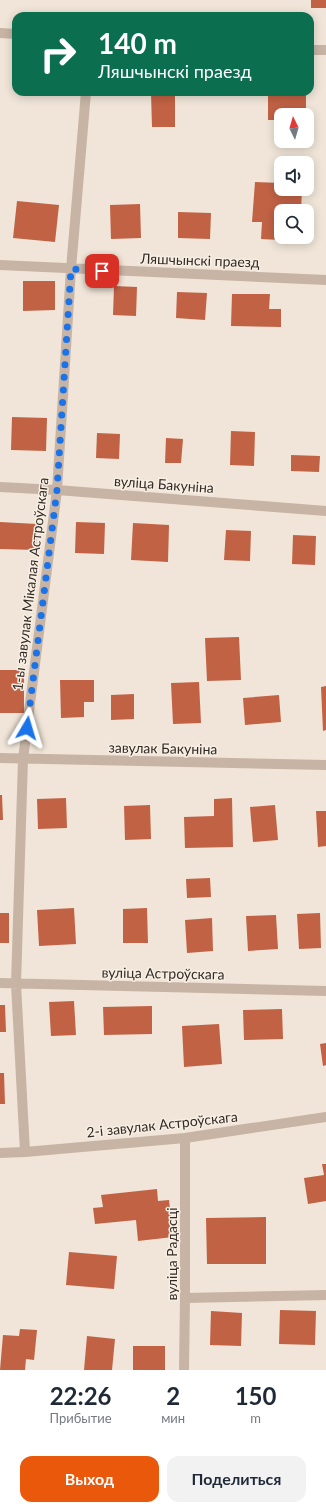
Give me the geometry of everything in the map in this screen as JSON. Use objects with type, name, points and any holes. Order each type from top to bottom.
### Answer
[{"type":"street","points":[[0,33],[12,34]]},
{"type":"street","points":[[314,50],[326,50]]},
{"type":"street","name":"1-ы завулак Мікалая Астроўскага","points":[[25,1152],[16,984],[23,759],[57,490],[71,269],[86,96]]},
{"type":"street","name":"Ляшчынскі праезд","points":[[0,265],[326,280]]},
{"type":"street","name":"вуліца Бакуніна","points":[[0,487],[326,511]]},
{"type":"street","name":"завулак Бакуніна","points":[[0,758],[326,765]]},
{"type":"street","name":"вуліца Астроўскага","points":[[0,983],[326,991]]},
{"type":"street","name":"2-і завулак Астроўскага","points":[[0,1153],[185,1138],[326,1117]]},
{"type":"street","name":"вуліца Радасці","points":[[184,1370],[185,1138]]},
{"type":"street","points":[[185,1298],[326,1295]]},
{"type":"building","points":[[311,0],[326,0],[326,8],[311,8]]},
{"type":"building","points":[[151,96],[175,96],[175,127],[152,127]]},
{"type":"building","points":[[268,96],[306,96],[306,108],[274,108],[274,120],[268,120]]},
{"type":"building","points":[[255,182],[274,183],[274,196],[302,196],[301,204],[274,204],[274,240],[261,239],[262,222],[252,222]]},
{"type":"building","points":[[17,201],[59,205],[55,242],[13,238]]},
{"type":"building","points":[[140,204],[141,238],[111,239],[110,205]]},
{"type":"building","points":[[178,212],[211,213],[210,239],[178,238]]},
{"type":"building","points":[[23,281],[55,281],[55,310],[23,311]]},
{"type":"building","points":[[114,286],[137,287],[136,316],[113,315]]},
{"type":"building","points":[[177,292],[207,293],[205,320],[176,318]]},
{"type":"building","points":[[232,294],[270,294],[269,309],[281,309],[281,327],[231,326]]},
{"type":"building","points":[[12,417],[47,418],[46,451],[11,450]]},
{"type":"building","points":[[231,431],[255,432],[254,466],[230,465]]},
{"type":"building","points":[[97,433],[120,434],[119,459],[96,458]]},
{"type":"building","points":[[166,438],[183,439],[181,463],[165,463]]},
{"type":"building","points":[[291,455],[320,456],[319,472],[291,471]]},
{"type":"building","points":[[0,522],[37,524],[36,550],[0,549]]},
{"type":"building","points":[[76,522],[105,523],[104,554],[75,553]]},
{"type":"building","points":[[133,523],[169,525],[168,562],[131,560]]},
{"type":"building","points":[[226,530],[251,531],[250,561],[224,560]]},
{"type":"building","points":[[293,535],[316,536],[315,565],[292,564]]},
{"type":"building","points":[[239,637],[241,680],[207,681],[205,638]]},
{"type":"building","points":[[0,670],[24,670],[24,713],[0,713]]},
{"type":"building","points":[[60,680],[94,680],[94,702],[84,702],[84,717],[61,718]]},
{"type":"building","points":[[199,682],[201,723],[173,724],[171,683]]},
{"type":"building","points":[[326,686],[326,730],[323,731],[321,687]]},
{"type":"building","points":[[134,694],[134,719],[111,720],[111,695]]},
{"type":"building","points":[[279,695],[281,722],[245,725],[243,698]]},
{"type":"building","points":[[0,795],[2,795],[3,820],[0,820]]},
{"type":"building","points":[[66,798],[67,828],[38,829],[37,799]]},
{"type":"building","points":[[232,798],[233,847],[185,848],[184,817],[214,816],[214,799]]},
{"type":"building","points":[[150,805],[151,839],[125,840],[124,806]]},
{"type":"building","points":[[275,805],[278,840],[253,842],[250,807]]},
{"type":"building","points":[[316,811],[326,811],[326,846],[318,847]]},
{"type":"building","points":[[210,878],[211,897],[187,898],[186,879]]},
{"type":"building","points":[[74,908],[76,944],[39,946],[37,910]]},
{"type":"building","points":[[147,908],[148,943],[123,943],[123,909]]},
{"type":"building","points":[[0,913],[9,913],[9,943],[0,943]]},
{"type":"building","points":[[320,913],[321,948],[299,949],[297,914]]},
{"type":"building","points":[[276,915],[278,949],[248,951],[246,916]]},
{"type":"building","points":[[212,918],[213,951],[187,953],[185,920]]},
{"type":"building","points":[[74,1001],[76,1035],[51,1036],[49,1002]]},
{"type":"building","points":[[0,1005],[5,1005],[6,1032],[0,1032]]},
{"type":"building","points":[[152,1006],[152,1034],[104,1035],[103,1007]]},
{"type":"building","points":[[282,1009],[283,1039],[244,1040],[243,1010]]},
{"type":"building","points":[[219,1024],[222,1064],[184,1067],[182,1026]]},
{"type":"building","points":[[326,1043],[326,1065],[323,1066],[320,1044]]},
{"type":"building","points":[[0,1073],[4,1073],[5,1104],[0,1104]]},
{"type":"building","points":[[322,1164],[326,1164],[326,1201],[308,1204],[304,1178],[324,1175]]},
{"type":"building","points":[[157,1189],[158,1201],[169,1200],[173,1237],[138,1241],[136,1220],[95,1224],[93,1208],[103,1207],[101,1195]]},
{"type":"building","points":[[266,1217],[266,1264],[207,1264],[206,1218]]},
{"type":"building","points":[[69,1252],[117,1256],[114,1289],[66,1285]]},
{"type":"building","points":[[280,1310],[316,1311],[315,1345],[279,1344]]},
{"type":"building","points":[[211,1311],[242,1313],[241,1346],[210,1345]]},
{"type":"building","points":[[20,1329],[37,1330],[34,1360],[26,1359],[25,1370],[0,1370],[3,1335],[19,1336]]},
{"type":"building","points":[[87,1336],[115,1339],[112,1370],[84,1370]]},
{"type":"building","points":[[133,1346],[165,1346],[165,1370],[133,1370]]},
{"type":"route","points":[[27,728],[57,490],[71,269],[102,271]]}]
